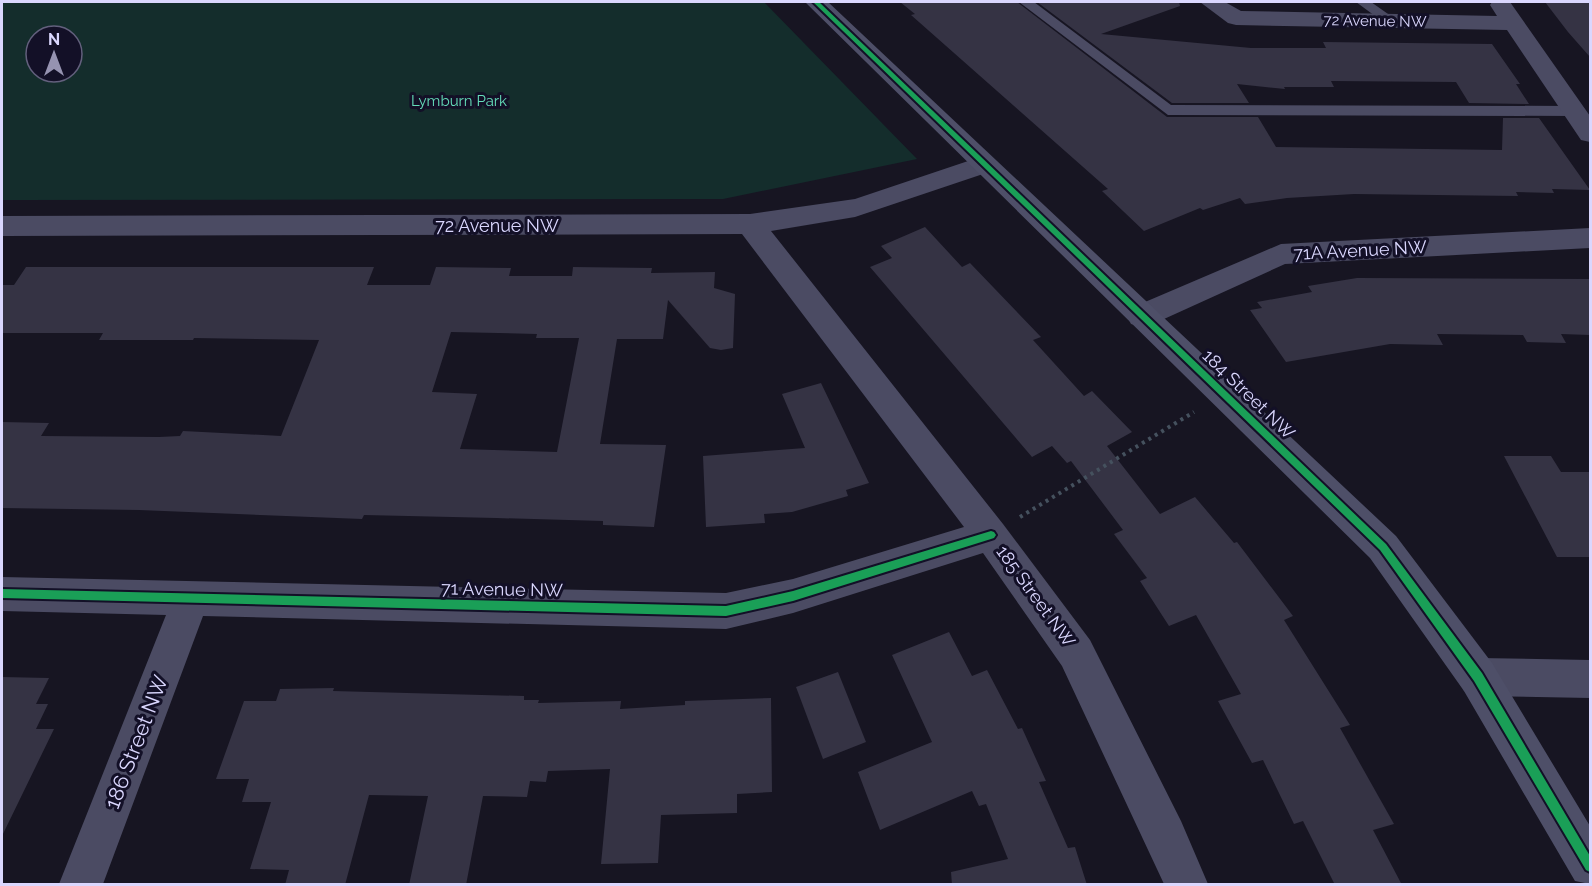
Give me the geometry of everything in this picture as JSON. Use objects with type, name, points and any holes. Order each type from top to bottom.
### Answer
[{"type":"street","name":"184 Street NW","points":[[816,2],[1383,547],[1478,677],[1590,866]]},
{"type":"street","name":"72 Avenue NW","points":[[1211,2],[1236,18],[1514,23]]},
{"type":"street","points":[[1498,2],[1590,134]]},
{"type":"street","name":"72 Avenue NW","points":[[2,226],[750,224],[819,215],[868,204],[935,179],[983,165]]},
{"type":"street","name":"185 Street NW","points":[[750,224],[991,535],[1076,653],[1166,836],[1186,885]]},
{"type":"street","name":"71A Avenue NW","points":[[1142,316],[1281,254],[1590,238]]},
{"type":"street","name":"71 Avenue NW","points":[[2,594],[726,611],[794,596],[873,569],[991,535]]},
{"type":"street","name":"186 Street NW","points":[[81,885],[191,599]]},
{"type":"street","points":[[1478,677],[1590,679]]},
{"type":"lane","points":[[1026,2],[1167,110],[1575,111]]},
{"type":"lane","points":[[1363,2],[1391,21]]},
{"type":"path","points":[[991,535],[1194,412]]},
{"type":"green space","name":"Lymburn Park","points":[[2,2],[764,2],[917,159],[723,199],[2,200]]},
{"type":"building","points":[[900,2],[1017,2],[1167,117],[1258,117],[1276,147],[1502,150],[1503,118],[1539,118],[1590,190],[1552,189],[1554,193],[1516,192],[1518,196],[1354,194],[1287,198],[1245,204],[1240,198],[1203,210],[1200,208],[1144,231],[1102,191],[1108,189],[911,15],[915,14]]},
{"type":"building","points":[[1037,2],[1179,2],[1180,6],[1101,34],[1251,48],[1326,48],[1323,42],[1492,44],[1520,84],[1516,84],[1529,104],[1469,103],[1456,82],[1331,81],[1334,87],[1284,87],[1285,89],[1237,84],[1249,103],[1172,103]]},
{"type":"building","points":[[1545,2],[1590,2],[1590,57],[1568,32]]},
{"type":"building","points":[[925,227],[962,267],[970,263],[1041,337],[1033,340],[1084,396],[1092,391],[1132,432],[1107,446],[1160,514],[1195,497],[1234,543],[1237,542],[1293,616],[1284,620],[1350,725],[1340,728],[1394,824],[1373,830],[1402,885],[1335,885],[1303,821],[1294,824],[1263,760],[1252,763],[1218,701],[1241,694],[1196,615],[1169,626],[1140,581],[1147,578],[1114,534],[1123,530],[1071,461],[1067,463],[1052,446],[1032,457],[870,267],[892,258],[881,246]]},
{"type":"building","points":[[26,267],[374,267],[367,285],[430,285],[436,267],[511,268],[509,276],[572,276],[573,267],[652,268],[651,273],[715,272],[714,288],[735,294],[733,348],[721,350],[710,348],[668,300],[663,339],[617,339],[600,444],[666,445],[654,527],[603,525],[603,521],[364,515],[362,519],[139,510],[2,508],[2,422],[49,423],[41,436],[159,437],[180,436],[183,431],[281,436],[319,340],[194,338],[193,340],[99,340],[103,333],[2,333],[2,285],[14,285]],"holes":[[[451,332],[537,334],[536,338],[579,338],[557,452],[460,449],[477,394],[432,392]]]},
{"type":"building","points":[[1357,278],[1590,279],[1590,335],[1561,334],[1566,343],[1527,342],[1523,335],[1437,334],[1443,345],[1390,344],[1286,362],[1250,310],[1262,308],[1257,302],[1312,292],[1308,286]]},
{"type":"building","points":[[821,383],[869,483],[846,490],[848,496],[792,512],[764,514],[765,523],[706,527],[703,456],[805,448],[782,394]]},
{"type":"building","points":[[1504,456],[1551,456],[1561,472],[1590,472],[1590,557],[1557,557]]},
{"type":"building","points":[[949,632],[972,676],[987,670],[1018,729],[1022,728],[1046,781],[1039,782],[1068,848],[1075,847],[1087,885],[952,885],[951,872],[1008,859],[986,804],[979,806],[972,791],[880,830],[858,772],[932,742],[892,655]]},
{"type":"building","points":[[838,672],[866,742],[823,759],[796,687]]},
{"type":"building","points":[[2,677],[49,678],[36,704],[48,704],[36,729],[54,729],[2,836]]},
{"type":"building","points":[[334,688],[333,691],[524,696],[524,700],[539,700],[538,703],[621,701],[620,709],[685,705],[685,701],[771,698],[772,792],[737,794],[737,813],[661,815],[658,863],[601,864],[610,769],[548,771],[546,782],[530,781],[527,797],[483,796],[466,885],[409,885],[428,796],[369,795],[345,885],[285,885],[289,870],[250,869],[271,802],[242,802],[249,779],[216,779],[244,701],[276,701],[280,689]]},
{"type":"cycle path","points":[[816,2],[1383,547],[1478,677],[1590,866]]},
{"type":"cycle path","points":[[2,594],[726,611],[793,596],[991,535]]}]
